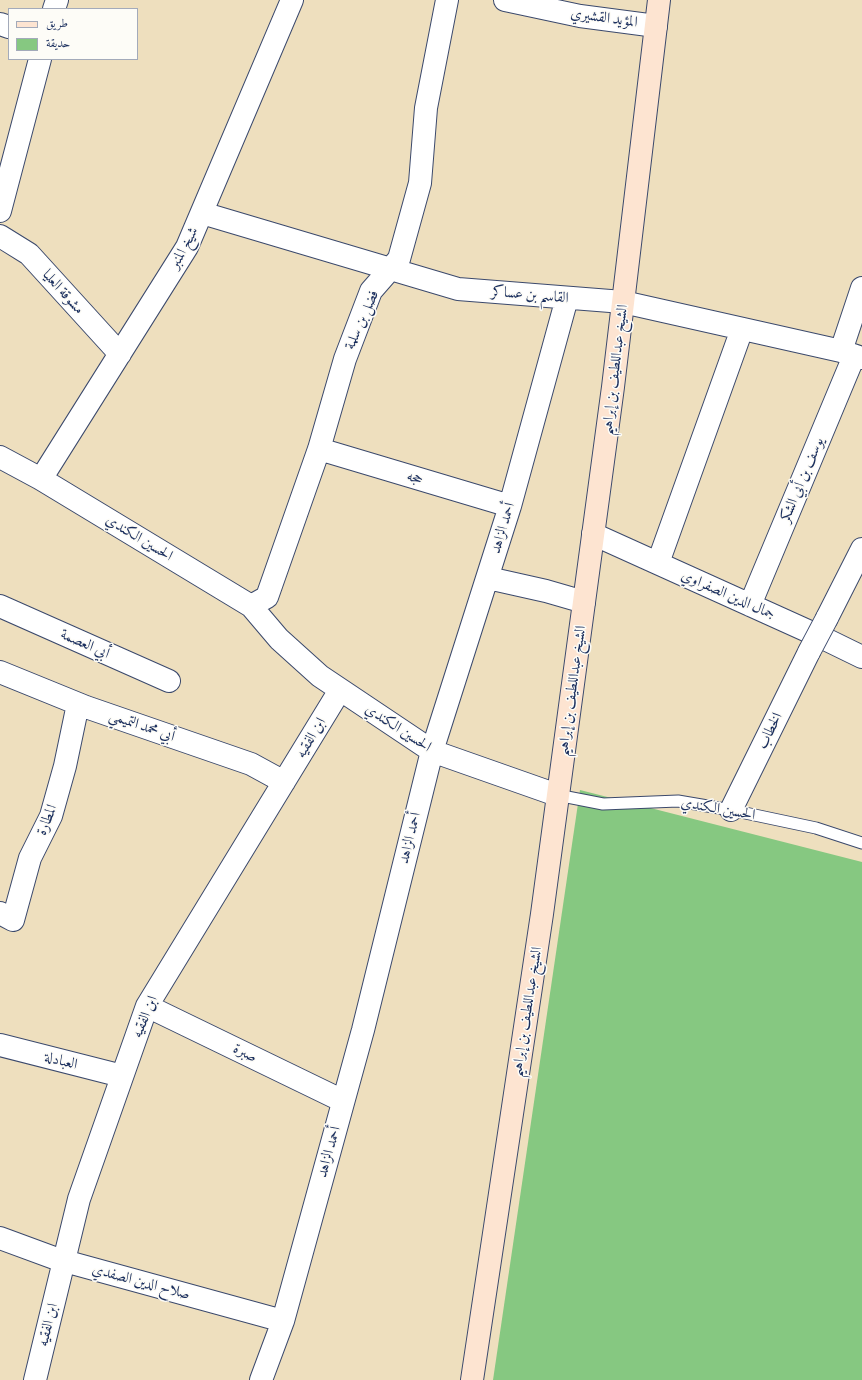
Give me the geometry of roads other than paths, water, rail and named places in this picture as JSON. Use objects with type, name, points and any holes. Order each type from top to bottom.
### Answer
[{"type":"street","name":"شيخ المنبر","points":[[41,479],[187,247],[292,0]]},
{"type":"street","name":"فضل بن سلمة","points":[[251,606],[267,597],[319,449],[345,359],[371,291],[399,259],[420,182],[426,108],[447,0]]},
{"type":"street","name":"المؤيد القشيري","points":[[505,0],[580,16],[656,26]]},
{"type":"street","name":"الشيخ عبداللطيف بن إبراهيم","points":[[472,1380],[542,914],[623,302],[660,0]]},
{"type":"street","points":[[0,211],[40,60]]},
{"type":"street","name":"القاسم بن عساكر","points":[[202,213],[458,289],[623,302],[852,355]]},
{"type":"street","name":"مشوقة العليا","points":[[0,236],[29,254],[120,354]]},
{"type":"street","name":"يوسف بن أبي الشكر","points":[[750,605],[852,355],[862,288]]},
{"type":"street","name":"أحمد الزاهد","points":[[261,1380],[283,1321],[363,1030],[432,751],[510,506],[567,298]]},
{"type":"street","points":[[658,563],[742,329]]},
{"type":"street","name":"حجه","points":[[319,449],[510,506]]},
{"type":"street","name":"الحسين الكندي","points":[[0,457],[41,479],[251,606],[278,639],[320,676],[432,751],[558,795]]},
{"type":"street","name":"جمال الدين الصفراوي","points":[[593,534],[862,656]]},
{"type":"street","name":"الخطاب","points":[[732,810],[862,549]]},
{"type":"street","points":[[488,578],[546,591],[584,602]]},
{"type":"street","name":"أبي العصمة","points":[[0,606],[169,681]]},
{"type":"street","name":"أبي محمد التميمي","points":[[0,672],[78,704],[251,764],[284,782]]},
{"type":"street","name":"ابن الفقيه","points":[[35,1380],[79,1199],[147,1006],[340,690]]},
{"type":"street","name":"المطارة","points":[[0,912],[13,920],[30,858],[51,816],[65,766],[78,704]]},
{"type":"street","name":"صبرة","points":[[147,1006],[343,1101]]},
{"type":"street","name":"العبادلة","points":[[0,1045],[122,1076]]},
{"type":"street","name":"صلاح الدين الصفدي","points":[[0,1238],[64,1261],[283,1321]]},
{"type":"lane","name":"الحسين الكندي","points":[[558,795],[603,804],[678,801],[732,810],[816,828],[862,843]]}]
